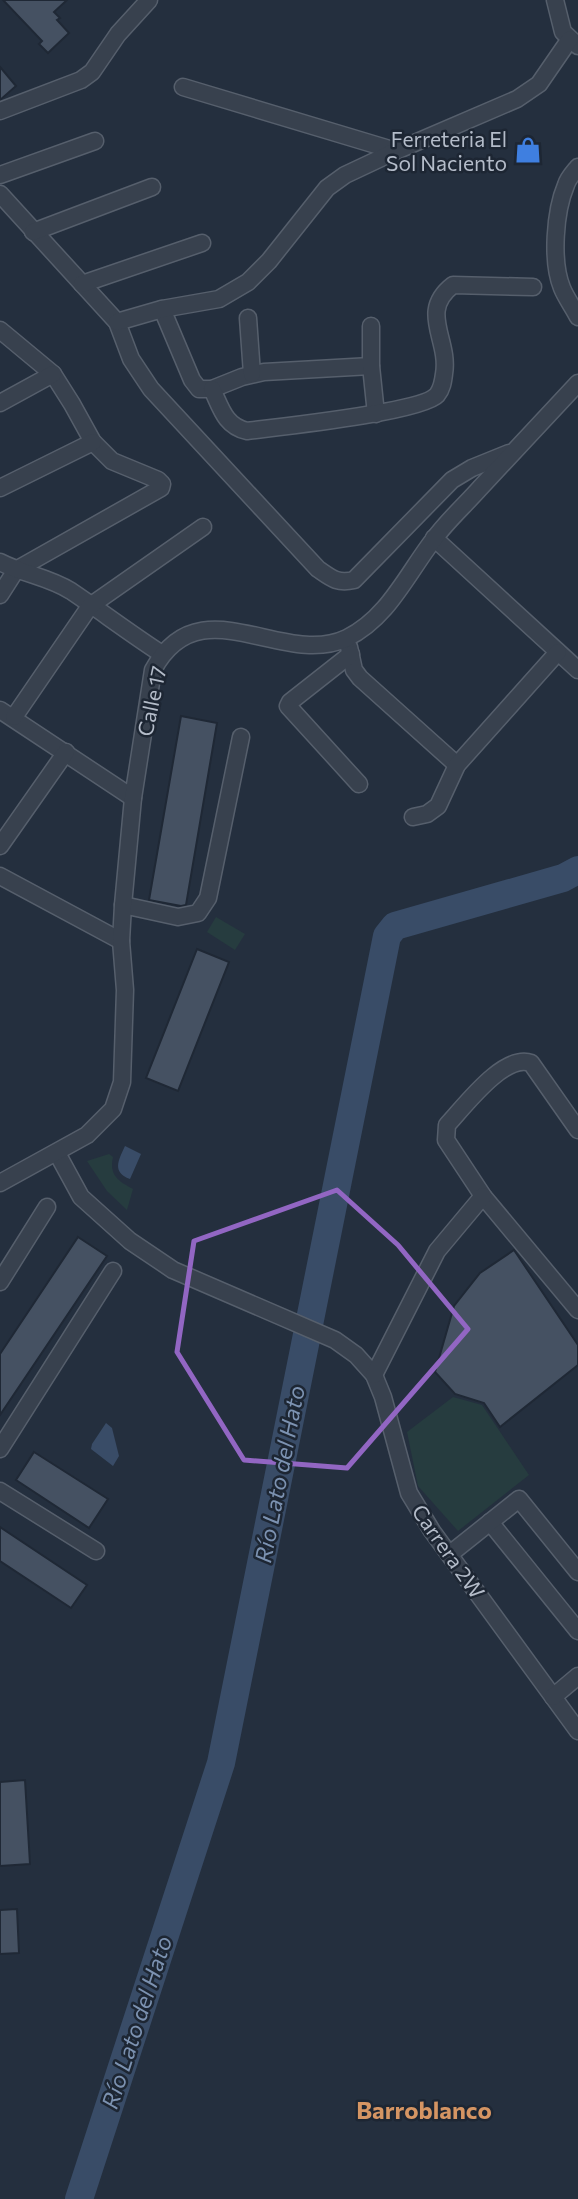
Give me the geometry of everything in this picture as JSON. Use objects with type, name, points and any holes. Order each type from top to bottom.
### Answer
[{"type":"street","points":[[0,111],[81,80],[92,72],[118,34],[149,0]]},
{"type":"street","points":[[117,322],[162,309],[219,299],[248,282],[269,261],[327,188],[345,175],[517,99],[539,84],[574,43],[563,32],[555,0]]},
{"type":"street","points":[[183,86],[396,151]]},
{"type":"street","points":[[0,175],[94,141]]},
{"type":"street","points":[[578,167],[566,183],[559,210],[556,242],[556,269],[562,288],[578,317]]},
{"type":"street","points":[[33,232],[152,187]]},
{"type":"street","points":[[0,194],[117,322],[131,359],[151,389],[318,569],[335,581],[343,583],[354,580],[452,480],[472,468],[515,451]]},
{"type":"street","points":[[82,284],[202,243]]},
{"type":"street","points":[[212,389],[228,422],[247,431],[376,414],[420,404],[436,397],[442,388],[445,350],[435,321],[437,303],[443,293],[453,285],[533,287]]},
{"type":"street","points":[[162,309],[199,389],[212,389],[252,374],[372,366]]},
{"type":"street","points":[[248,318],[252,374]]},
{"type":"street","points":[[371,326],[376,414]]},
{"type":"street","points":[[0,330],[52,374],[93,442],[112,461],[162,484],[161,488],[16,570],[0,596]]},
{"type":"street","points":[[0,403],[52,374]]},
{"type":"street","name":"Calle 17","points":[[0,1183],[87,1135],[113,1109],[122,1082],[125,989],[121,941],[133,798],[153,670],[162,654],[182,636],[224,629],[312,645],[349,646],[386,608],[434,538],[578,383]]},
{"type":"street","points":[[0,488],[93,442]]},
{"type":"street","points":[[133,798],[7,714],[90,607],[203,527]]},
{"type":"street","points":[[434,538],[578,670]]},
{"type":"street","points":[[0,562],[61,586],[162,654]]},
{"type":"street","points":[[349,646],[354,670],[360,678],[457,765]]},
{"type":"street","points":[[349,646],[288,706],[359,784]]},
{"type":"street","points":[[413,817],[427,814],[438,806],[457,765],[558,652]]},
{"type":"street","points":[[123,905],[178,917],[198,913],[208,898],[241,737]]},
{"type":"street","points":[[0,846],[66,752]]},
{"type":"street","points":[[0,876],[121,941]]},
{"type":"street","points":[[578,1130],[531,1063],[524,1060],[506,1066],[447,1125],[446,1140],[483,1196],[578,1310]]},
{"type":"street","name":"Carrera 2W","points":[[57,1153],[81,1196],[130,1241],[173,1270],[320,1333],[356,1355],[374,1375],[383,1398],[409,1493],[432,1531],[578,1731]]},
{"type":"street","points":[[374,1375],[437,1251],[483,1196]]},
{"type":"street","points":[[0,1282],[47,1208]]},
{"type":"street","points":[[0,1449],[113,1271]]},
{"type":"street","points":[[0,1491],[96,1551]]},
{"type":"street","points":[[450,1554],[519,1499],[578,1572]]},
{"type":"street","points":[[490,1522],[578,1631]]},
{"type":"street","points":[[553,1697],[578,1676]]},
{"type":"highlighted area","points":[[337,1190],[398,1245],[468,1329],[347,1468],[244,1460],[177,1352],[194,1241]]},
{"type":"green space","points":[[216,917],[245,934],[235,950],[207,932]]},
{"type":"green space","points":[[109,1154],[113,1157],[112,1168],[116,1177],[133,1189],[127,1210],[107,1191],[87,1161]]},
{"type":"green space","points":[[453,1397],[482,1405],[529,1475],[458,1531],[418,1486],[407,1432]]},
{"type":"water","points":[[125,1146],[141,1154],[130,1179],[121,1173],[118,1166]]},
{"type":"water","points":[[106,1423],[112,1428],[119,1456],[113,1466],[91,1449]]},
{"type":"building","points":[[3,0],[67,0],[54,12],[60,18],[57,20],[69,33],[48,53],[39,44],[42,41]]},
{"type":"building","points":[[0,67],[16,86],[0,100]]},
{"type":"building","points":[[181,716],[217,723],[186,905],[181,906],[149,900]]},
{"type":"building","points":[[197,949],[229,962],[178,1091],[146,1078]]},
{"type":"building","points":[[78,1237],[107,1256],[0,1415],[0,1354]]},
{"type":"building","points":[[514,1250],[578,1345],[578,1365],[500,1427],[484,1403],[455,1394],[435,1372],[454,1306],[480,1273]]},
{"type":"building","points":[[34,1452],[108,1499],[89,1528],[16,1480]]},
{"type":"building","points":[[0,1527],[87,1585],[71,1608],[0,1561]]},
{"type":"building","points":[[25,1780],[30,1864],[0,1866],[0,1782]]},
{"type":"building","points":[[17,1909],[19,1953],[0,1954],[0,1910]]},
{"type":"waterway","name":"Río Lato del Hato","points":[[79,2199],[221,1763],[387,936],[395,926],[563,878],[578,870]]},
{"type":"place","name":"Ferreteria El Sol Naciento","points":[[528,150]]},
{"type":"district","name":"Barroblanco","points":[[424,2109]]}]
